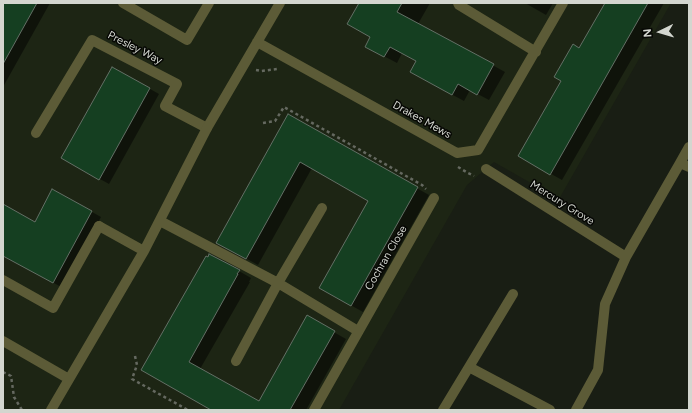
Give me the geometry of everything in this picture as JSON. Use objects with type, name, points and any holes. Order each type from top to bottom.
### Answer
[{"type":"street","points":[[123,3],[187,40],[209,3]]},
{"type":"street","points":[[51,410],[144,251],[207,128],[280,3]]},
{"type":"street","points":[[458,3],[459,6],[536,52]]},
{"type":"street","name":"Drakes Mews","points":[[257,42],[457,153],[478,150],[563,3]]},
{"type":"street","name":"Presley Way","points":[[36,133],[92,40],[177,84],[165,106],[207,128]]},
{"type":"street","points":[[576,410],[598,370],[605,304],[626,257],[685,165],[689,147]]},
{"type":"street","name":"Mercury Grove","points":[[486,169],[626,257]]},
{"type":"street","name":"Cochran Close","points":[[314,410],[434,198]]},
{"type":"street","points":[[236,361],[278,283],[322,208]]},
{"type":"street","points":[[160,221],[278,283],[358,331]]},
{"type":"street","points":[[3,280],[53,308],[99,226],[144,251]]},
{"type":"street","points":[[443,410],[512,294]]},
{"type":"street","points":[[3,341],[69,379]]},
{"type":"street","points":[[469,367],[550,410]]},
{"type":"path","points":[[263,123],[275,121],[284,107],[422,185],[434,198]]},
{"type":"path","points":[[135,356],[136,365],[132,379],[188,410]]},
{"type":"path","points":[[3,372],[11,376],[14,397],[22,410]]},
{"type":"shaded area","points":[[3,3],[671,3],[559,199],[494,162],[467,185],[339,410],[3,410]]},
{"type":"building","points":[[3,3],[37,3],[3,64]]},
{"type":"building","points":[[359,3],[402,3],[397,12],[494,64],[477,95],[458,84],[452,95],[410,72],[416,61],[390,47],[384,57],[365,47],[370,37],[347,24]]},
{"type":"building","points":[[605,3],[648,3],[550,175],[518,156],[561,81],[554,77],[573,44],[579,48]]},
{"type":"building","points":[[112,67],[150,88],[99,180],[61,158]]},
{"type":"building","points":[[288,114],[418,187],[351,306],[319,288],[368,201],[300,162],[246,259],[216,243]]},
{"type":"building","points":[[52,189],[92,211],[53,283],[3,256],[3,204],[35,222]]},
{"type":"building","points":[[209,254],[240,270],[189,362],[259,401],[307,315],[335,331],[290,410],[211,410],[141,370],[206,256],[208,257]]}]
